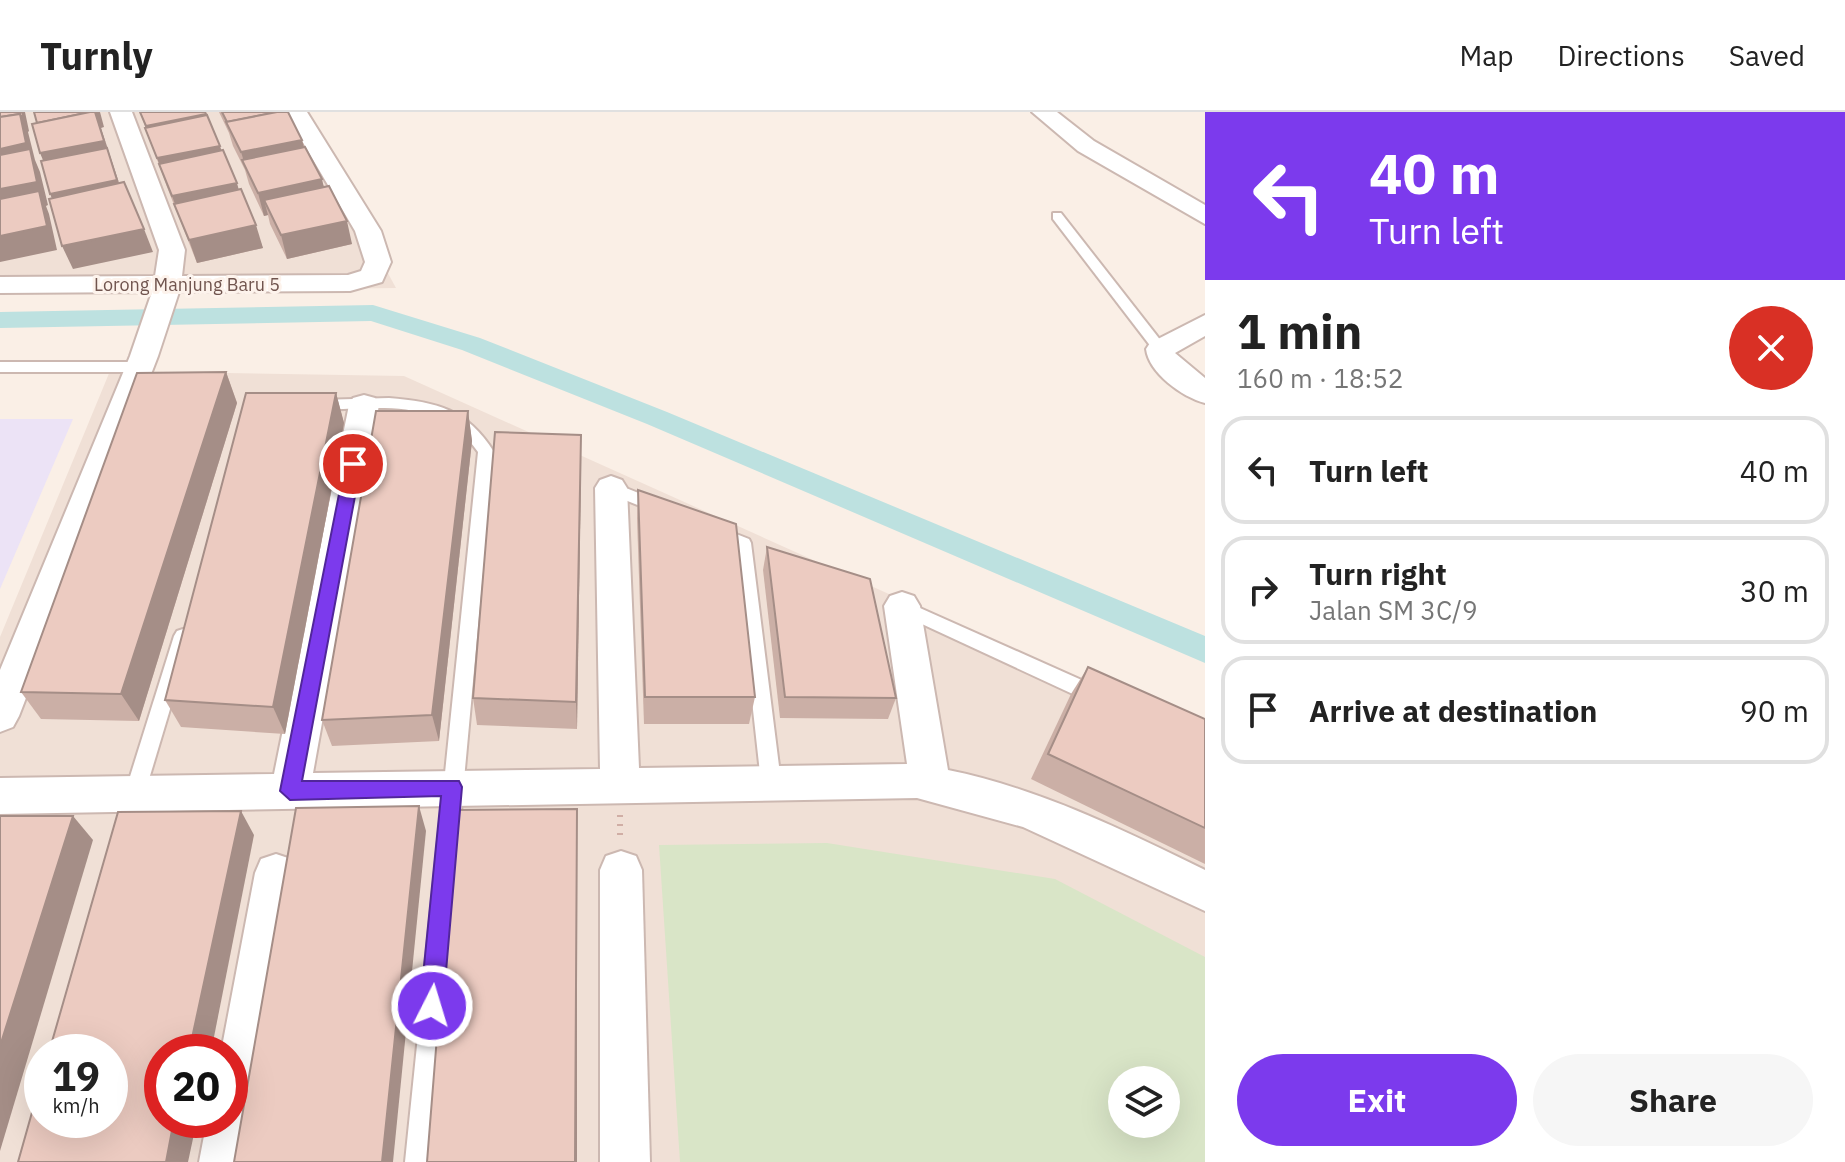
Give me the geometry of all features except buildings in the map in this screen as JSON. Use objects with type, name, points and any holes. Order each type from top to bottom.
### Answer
[{"type":"street","points":[[0,716],[141,361],[164,293],[172,250],[121,112]]},
{"type":"street","name":"Lorong Manjung Baru 5","points":[[0,285],[164,293],[350,283],[372,276],[378,262],[368,231],[296,112]]},
{"type":"street","points":[[1043,112],[1086,146],[1205,216]]},
{"type":"street","points":[[1205,324],[1160,349],[1162,361],[1205,393]]},
{"type":"street","points":[[290,791],[364,405]]},
{"type":"street","points":[[611,488],[620,784]]},
{"type":"street","points":[[902,606],[930,783]]},
{"type":"street","points":[[0,796],[130,809],[290,791],[771,782],[930,783],[982,793],[1063,821],[1205,891]]},
{"type":"street","points":[[621,870],[625,1162]]},
{"type":"street","points":[[224,1162],[276,873]]},
{"type":"lane","points":[[1057,216],[1160,349]]},
{"type":"lane","points":[[0,367],[141,361]]},
{"type":"lane","points":[[302,404],[425,405],[456,418],[475,432],[486,452],[417,1162]]},
{"type":"lane","points":[[611,488],[743,543],[771,782]]},
{"type":"lane","points":[[902,606],[1118,706]]},
{"type":"lane","points":[[130,809],[190,614]]},
{"type":"path","points":[[620,784],[621,870]]},
{"type":"shaded area","points":[[0,112],[300,112],[396,288],[0,293]]},
{"type":"shaded area","points":[[110,371],[404,376],[1205,736],[1205,1162],[0,1162],[0,637]]},
{"type":"shaded area","points":[[0,419],[73,419],[0,589]]},
{"type":"green space","points":[[827,843],[1055,879],[1205,957],[1205,1162],[680,1162],[659,845]]},
{"type":"waterway","points":[[0,320],[373,313],[471,344],[657,418],[1205,650]]},
{"type":"route","points":[[353,464],[290,791],[452,787],[432,1006]]}]
